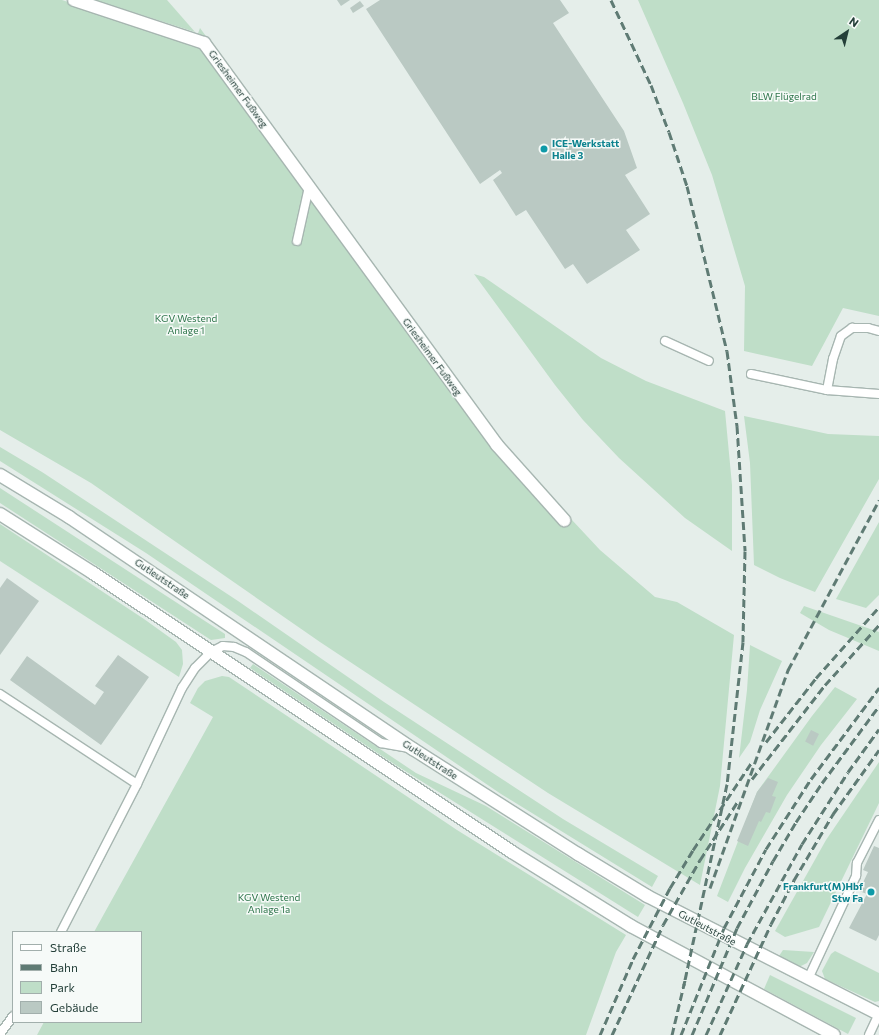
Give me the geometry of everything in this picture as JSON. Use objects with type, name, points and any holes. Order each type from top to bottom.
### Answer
[{"type":"main road","name":"Griesheimer Fußweg","points":[[74,0],[204,43],[497,445],[564,520]]},
{"type":"main road","name":"Gutleutstraße","points":[[0,475],[69,517],[413,749],[647,896],[879,1014]]},
{"type":"main road","points":[[0,514],[93,573],[505,848],[618,918],[834,1035]]},
{"type":"lane","points":[[297,241],[309,187]]},
{"type":"lane","points":[[826,390],[833,359],[841,336],[852,328],[868,328],[879,331]]},
{"type":"lane","points":[[666,341],[709,361]]},
{"type":"lane","points":[[751,374],[826,390],[879,394]]},
{"type":"lane","points":[[61,931],[137,784],[182,688],[195,668],[211,652],[223,646],[234,647],[246,652],[381,743],[413,749]]},
{"type":"lane","points":[[0,694],[137,784]]},
{"type":"lane","points":[[808,979],[856,876],[857,863],[879,820]]},
{"type":"lane","name":"Gutleutstraße","points":[[870,1035],[879,1014]]},
{"type":"lane","points":[[0,1034],[12,1017]]},
{"type":"green space","name":"KGV Westend Anlage 1","points":[[0,0],[62,0],[150,29],[193,47],[200,28],[501,441],[600,550],[655,597],[677,602],[734,635],[720,786],[700,885],[548,793],[320,642],[91,483],[0,430]]},
{"type":"green space","points":[[95,0],[167,0],[195,32]]},
{"type":"green space","name":"BLW Flügelrad","points":[[638,0],[879,0],[879,316],[843,308],[812,366],[744,351],[745,286],[712,175],[683,103]]},
{"type":"green space","points":[[474,274],[484,277],[601,358],[646,381],[725,411],[732,485],[732,551],[685,518],[619,458],[583,420],[555,385]]},
{"type":"green space","points":[[744,416],[828,434],[879,436],[879,479],[815,592],[780,578],[754,565],[750,463]]},
{"type":"green space","points":[[0,447],[42,472],[238,601],[384,702],[563,819],[658,876],[652,887],[501,794],[146,553],[0,461]]},
{"type":"green space","points":[[0,488],[225,634],[225,638],[211,640],[0,503]]},
{"type":"green space","points":[[879,522],[879,595],[866,608],[836,599]]},
{"type":"green space","points":[[0,524],[144,619],[176,642],[182,650],[183,664],[179,677],[0,561]]},
{"type":"green space","points":[[804,606],[879,632],[879,651],[829,630],[800,613]]},
{"type":"green space","points":[[750,645],[782,661],[760,710],[750,742],[739,758],[747,690]]},
{"type":"green space","points":[[253,664],[416,773],[486,806],[645,905],[638,917],[394,764],[250,668]]},
{"type":"green space","name":"KGV Westend Anlage 1a","points":[[222,676],[229,677],[457,830],[626,935],[616,952],[586,1035],[37,1035],[43,1023],[142,1023],[142,931],[95,931],[213,717],[190,703],[198,688],[205,681]]},
{"type":"green space","points":[[835,687],[857,699],[821,745],[787,795],[745,868],[728,902],[717,896],[757,792]]},
{"type":"green space","points":[[879,762],[879,803],[819,927],[785,937],[775,931],[826,840]]},
{"type":"green space","points":[[783,950],[814,952],[807,963],[799,967],[779,956]]},
{"type":"green space","points":[[835,951],[879,973],[879,1001],[875,1002],[825,979],[822,971],[831,954]]},
{"type":"green space","points":[[770,975],[856,1018],[848,1034],[764,989]]},
{"type":"building","points":[[337,0],[350,0],[341,6]]},
{"type":"building","name":"ICE-Werkstatt Halle 3","points":[[380,0],[560,0],[569,13],[553,23],[624,131],[637,168],[625,175],[650,214],[626,230],[640,250],[587,284],[573,264],[565,269],[526,210],[516,216],[493,180],[502,173],[500,170],[480,184],[366,9]]},
{"type":"building","points":[[360,1],[364,6],[353,13],[350,8]]},
{"type":"building","points":[[7,578],[39,601],[0,655],[0,588]]},
{"type":"building","points":[[118,655],[149,677],[101,745],[10,680],[27,656],[95,705],[104,692],[95,686]]},
{"type":"building","points":[[811,730],[819,734],[813,746],[805,742]]},
{"type":"building","points":[[768,778],[778,782],[772,796],[776,797],[770,813],[766,812],[761,822],[759,821],[748,846],[737,841],[757,792]]},
{"type":"building","name":"Frankfurt(M)Hbf Stw Fa","points":[[874,846],[879,848],[879,935],[876,941],[849,928],[867,894],[859,891],[868,872],[863,870]]},
{"type":"railway","points":[[611,0],[651,85],[687,186],[727,351],[737,426],[745,551],[743,642],[727,784],[684,985]]},
{"type":"railway","points":[[710,888],[788,670],[879,500]]},
{"type":"railway","points":[[766,742],[816,678],[879,607]]},
{"type":"railway","points":[[752,779],[825,685],[879,625]]},
{"type":"railway","points":[[681,1035],[724,928],[766,849],[811,779],[879,688]]},
{"type":"railway","points":[[692,1035],[737,928],[773,861],[796,822],[822,783],[879,706]]},
{"type":"railway","points":[[706,1035],[747,944],[802,844],[848,772],[879,729]]},
{"type":"railway","points":[[720,1035],[771,924],[794,880],[833,814],[879,750]]},
{"type":"railway","points":[[600,1035],[633,959],[670,888],[693,850],[752,762]]},
{"type":"railway","points":[[612,1035],[663,925],[700,860],[738,801]]},
{"type":"railway","points":[[672,1035],[685,980]]},
{"type":"place","name":"ICE-Werkstatt Halle 3","points":[[544,149]]},
{"type":"place","name":"Frankfurt(M)Hbf Stw Fa","points":[[871,892]]}]
